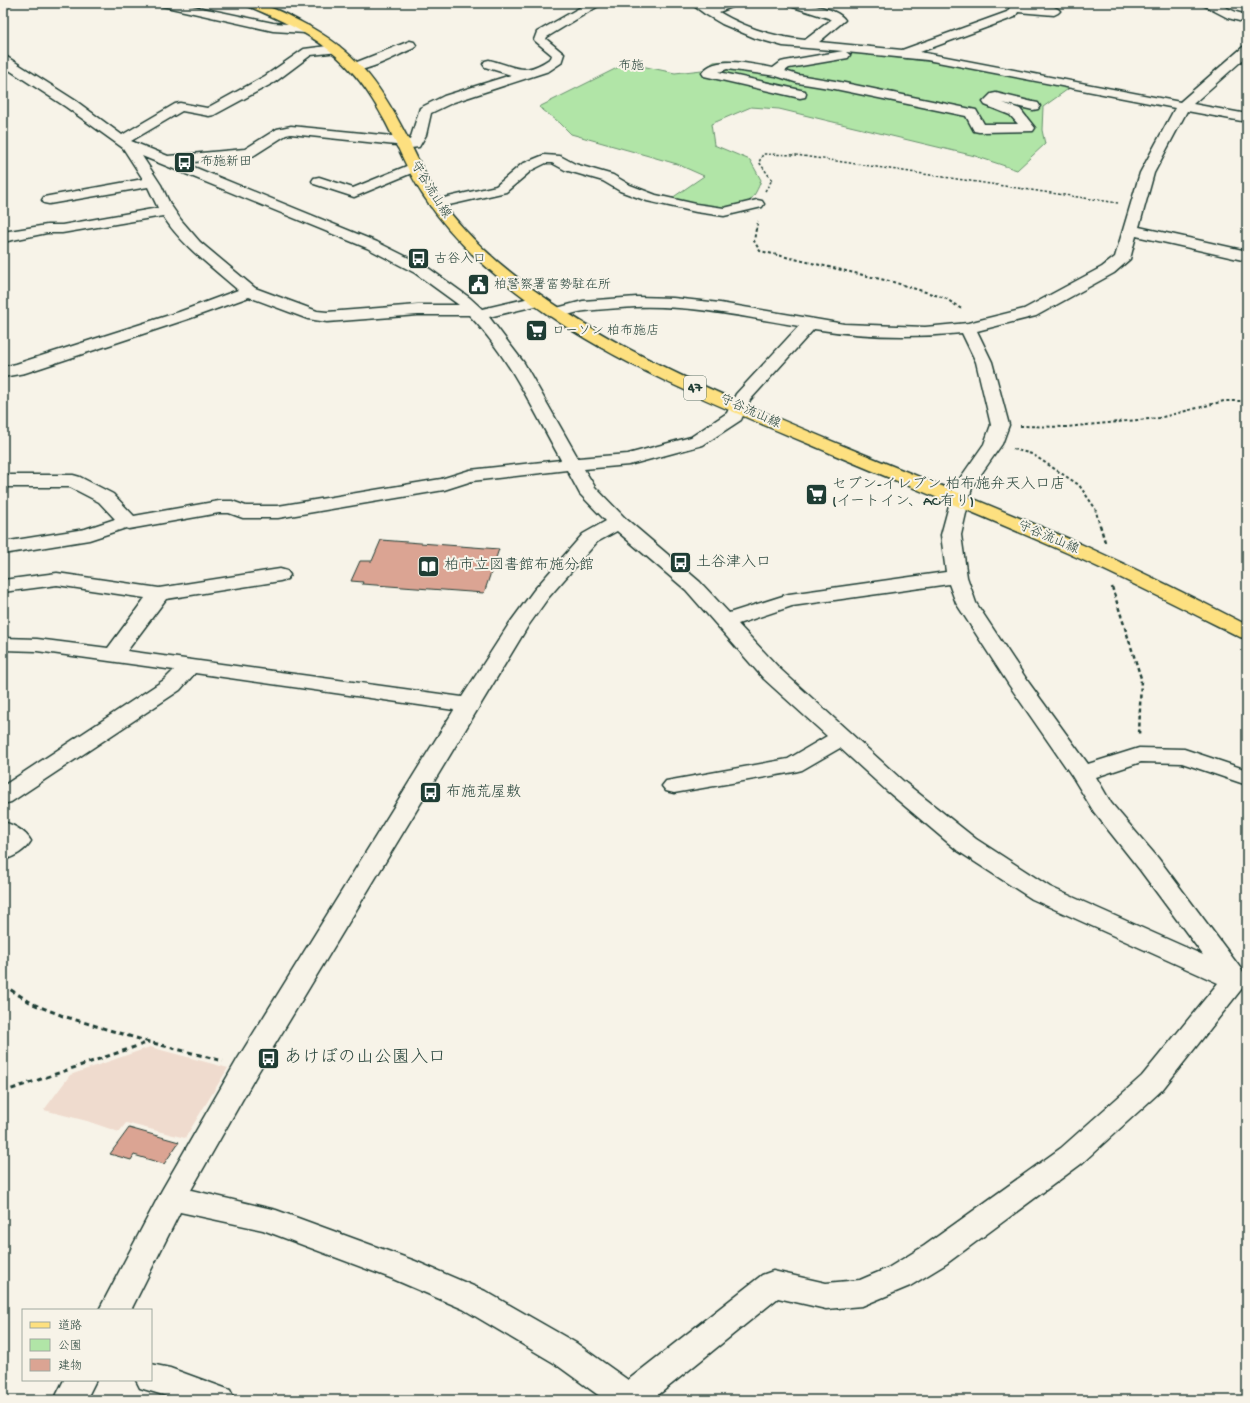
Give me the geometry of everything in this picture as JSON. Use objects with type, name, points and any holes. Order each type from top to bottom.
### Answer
[{"type":"main road","name":"守谷流山線","points":[[250,3],[305,29],[335,49],[356,67],[379,98],[414,167],[436,204],[462,236],[483,256],[538,301],[555,312],[609,345],[682,382],[1105,562],[1247,633]]},
{"type":"street","points":[[3,4],[7,3]]},
{"type":"street","points":[[162,3],[273,27],[305,29]]},
{"type":"street","points":[[166,160],[248,153],[282,132],[291,130],[414,144],[421,134],[422,118],[425,111],[449,99],[522,74],[545,68],[557,60],[558,54],[540,40],[541,35],[596,3]]},
{"type":"street","points":[[696,3],[709,12],[749,33],[766,38],[808,44],[927,56],[1247,118]]},
{"type":"street","points":[[709,12],[734,3]]},
{"type":"street","points":[[791,3],[814,8],[832,15],[839,20],[808,44]]},
{"type":"street","points":[[814,8],[836,3]]},
{"type":"street","points":[[1207,3],[1232,15],[1247,19]]},
{"type":"street","points":[[1001,4],[1015,8],[1054,11]]},
{"type":"street","points":[[902,54],[1011,14],[1015,8]]},
{"type":"street","points":[[356,67],[410,45]]},
{"type":"street","points":[[125,143],[180,107],[209,112],[270,78],[308,52],[335,49]]},
{"type":"street","points":[[780,73],[778,70],[785,65],[846,55],[856,49]]},
{"type":"street","points":[[555,312],[583,306],[637,302],[673,303],[720,308],[844,329],[925,332],[976,326],[1030,313],[1108,270],[1122,259],[1147,174],[1183,106],[1247,50]]},
{"type":"street","points":[[3,60],[71,104],[125,143],[372,245],[421,270],[476,312],[504,346],[516,363],[587,490],[618,522],[692,586],[772,674],[842,736],[895,786],[967,845],[1041,893],[1241,984]]},
{"type":"street","points":[[489,64],[522,74]]},
{"type":"street","points":[[800,94],[708,73],[718,67],[728,65],[780,73],[782,75],[798,79],[835,85],[971,113],[979,128],[1028,128],[1015,112],[990,102],[996,98],[1033,106]]},
{"type":"street","points":[[125,143],[152,182],[175,223],[195,246],[248,291],[314,316],[327,317],[418,310],[476,312],[538,301]]},
{"type":"street","points":[[436,204],[501,189],[527,167],[544,159],[555,159],[570,167],[608,178],[625,188],[652,198],[696,208],[724,212],[757,204]]},
{"type":"street","points":[[319,181],[354,194],[414,167]]},
{"type":"street","points":[[49,200],[152,182]]},
{"type":"street","points":[[3,237],[47,229],[62,229],[168,211]]},
{"type":"street","points":[[1130,230],[1247,256]]},
{"type":"street","points":[[3,372],[19,369],[177,317],[248,291]]},
{"type":"street","points":[[3,481],[72,482],[106,498],[129,523],[220,507],[232,507],[243,512],[278,512],[444,484],[470,476],[629,459],[698,441],[735,416],[742,398],[810,324]]},
{"type":"street","points":[[976,326],[1000,425],[993,444],[963,487],[951,535],[957,577],[966,603],[1020,685],[1084,774],[1102,807],[1149,864],[1241,984]]},
{"type":"street","points":[[3,548],[89,534],[127,521]]},
{"type":"street","points":[[116,1309],[172,1198],[247,1067],[519,624],[541,594],[590,538],[618,522]]},
{"type":"street","points":[[3,586],[57,579],[159,594],[280,575]]},
{"type":"street","points":[[724,622],[789,600],[957,577]]},
{"type":"street","points":[[114,656],[159,594]]},
{"type":"street","points":[[3,644],[37,646],[114,656],[468,705]]},
{"type":"street","points":[[3,797],[172,685],[190,666]]},
{"type":"street","points":[[674,786],[794,765],[842,736]]},
{"type":"street","points":[[1084,774],[1138,755],[1184,756],[1247,778]]},
{"type":"street","points":[[3,830],[19,841],[3,852]]},
{"type":"street","points":[[172,1198],[266,1220],[404,1270],[474,1300],[565,1352],[629,1399],[773,1284],[826,1296],[862,1293],[899,1277],[935,1255],[1071,1156],[1152,1083],[1241,984]]},
{"type":"street","points":[[152,1378],[170,1382],[219,1400]]},
{"type":"street","points":[[70,1400],[80,1381]]},
{"type":"path","points":[[976,326],[945,298],[893,282],[760,251],[754,241],[760,212],[757,204],[772,180],[759,162],[763,154],[796,156],[1137,206]]},
{"type":"path","points":[[1000,425],[1066,427],[1159,418],[1224,402],[1247,401]]},
{"type":"path","points":[[3,985],[33,1004],[63,1016],[149,1042],[247,1067]]},
{"type":"path","points":[[3,1092],[149,1042]]},
{"type":"shaded area","points":[[150,1047],[228,1068],[185,1138],[126,1123],[119,1132],[87,1121],[44,1110],[70,1075]]},
{"type":"green space","points":[[839,51],[951,64],[1071,87],[1043,107],[1042,130],[1045,144],[1017,170],[975,156],[779,109],[751,107],[711,124],[714,145],[750,160],[761,180],[755,193],[746,203],[737,206],[719,208],[699,205],[672,198],[704,176],[677,164],[571,134],[560,123],[539,107],[627,63],[675,73],[702,70],[714,62],[727,61],[771,69],[781,63]]},
{"type":"building","points":[[381,540],[499,549],[484,593],[362,584],[363,582],[351,581],[360,561],[372,561]]},
{"type":"building","points":[[129,1128],[179,1142],[164,1164],[134,1155],[131,1160],[110,1154]]},
{"type":"place","name":"布施新田","points":[[184,162]]},
{"type":"place","name":"古谷入口","points":[[418,259]]},
{"type":"place","name":"柏警察署富勢駐在所","points":[[479,285]]},
{"type":"place","name":"ローソン 柏布施店","points":[[537,331]]},
{"type":"place","name":"セブン-イレブン 柏布施弁天入口店 (イートイン、AC有り)","points":[[817,494]]},
{"type":"place","name":"土谷津入口","points":[[680,563]]},
{"type":"place","name":"柏市立図書館布施分館","points":[[429,566]]},
{"type":"place","name":"布施荒屋敷","points":[[431,793]]},
{"type":"place","name":"あけぼの山公園入口","points":[[269,1058]]},
{"type":"district","name":"布施","points":[[631,66]]}]
